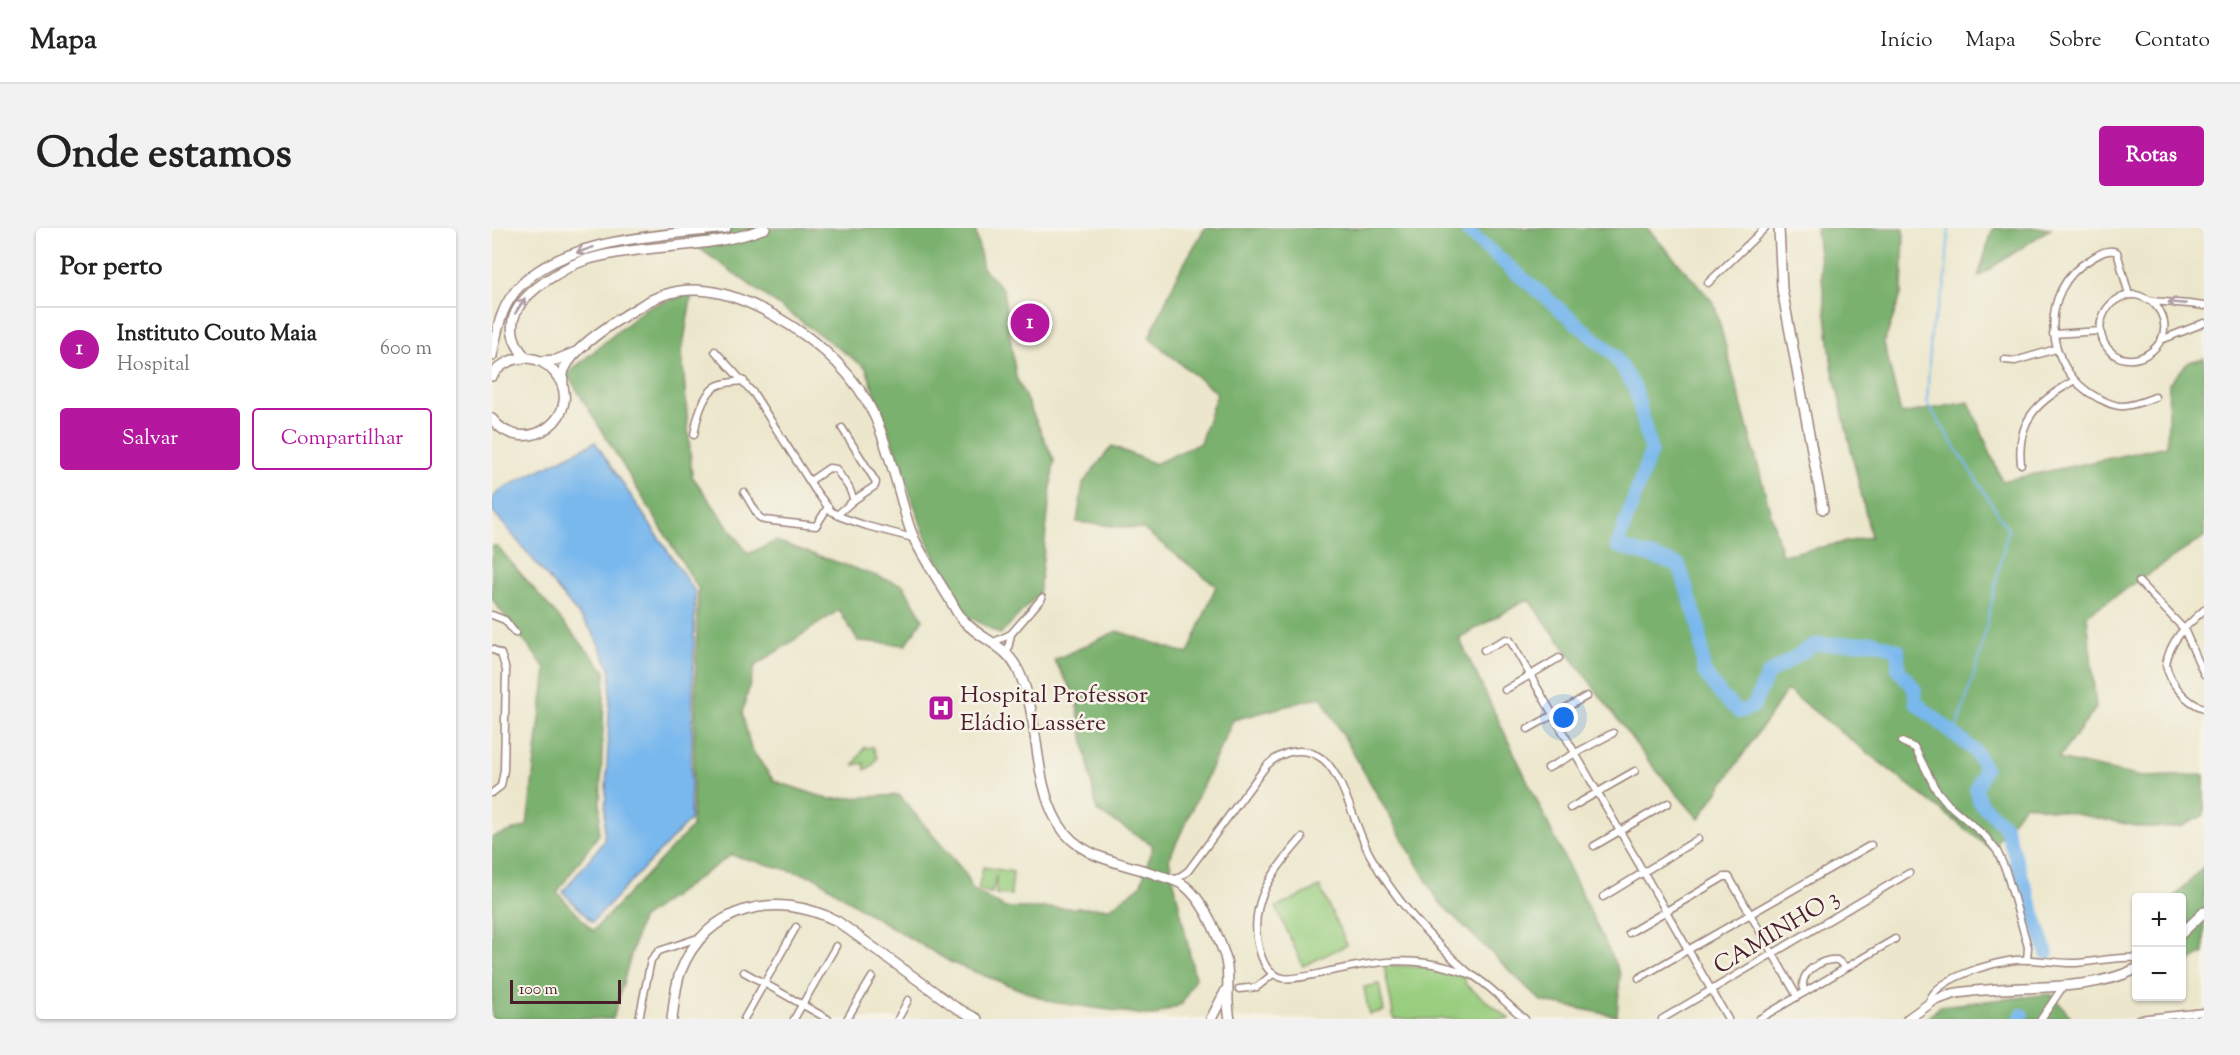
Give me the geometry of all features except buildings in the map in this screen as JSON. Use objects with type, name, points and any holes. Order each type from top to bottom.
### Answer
[{"type":"main road","points":[[492,356],[500,318],[514,293],[529,278],[554,263],[579,251],[604,244],[726,228]]},
{"type":"main road","points":[[526,358],[513,337],[512,321],[518,308],[537,287],[569,267],[590,258],[735,237],[765,228]]},
{"type":"main road","points":[[1779,228],[1778,246],[1782,289],[1823,509]]},
{"type":"main road","points":[[492,419],[496,429],[520,436],[541,432],[558,418],[562,408],[564,369],[579,351],[626,315],[664,294],[702,290],[736,296],[755,304],[796,328],[821,346],[857,386],[880,430],[914,538],[962,619],[994,642],[1015,664],[1023,681],[1032,716],[1050,806],[1062,829],[1079,845],[1097,857],[1179,883],[1206,914],[1221,945],[1228,969],[1230,1019]]},
{"type":"main road","points":[[492,376],[504,364],[515,359],[556,360],[579,351]]},
{"type":"main road","points":[[540,361],[558,376],[563,387]]},
{"type":"main road","points":[[672,1019],[680,973],[690,952],[701,937],[727,916],[751,907],[785,906],[818,912],[849,928],[955,1007],[976,1019]]},
{"type":"main road","points":[[2186,928],[2204,912]]},
{"type":"main road","points":[[1908,1019],[1929,1004],[1946,996],[1966,991],[2107,980],[2132,971]]},
{"type":"main road","points":[[1211,1019],[1227,987]]},
{"type":"street","points":[[1708,283],[1765,228]]},
{"type":"street","points":[[2129,295],[2117,252],[2110,250],[2100,254],[2078,269],[2064,286],[2055,309],[2053,334],[2056,349],[2063,366],[2074,381],[2092,395],[2122,406],[2140,403],[2155,397]]},
{"type":"street","points":[[2150,300],[2163,318],[2162,340],[2157,347],[2145,356],[2129,359],[2109,349],[2101,331],[2101,319],[2115,300],[2136,295],[2150,300],[2204,306]]},
{"type":"street","points":[[2162,340],[2204,323]]},
{"type":"street","points":[[2053,334],[2101,331]]},
{"type":"street","points":[[2005,360],[2015,362],[2056,349]]},
{"type":"street","points":[[715,351],[758,399],[828,507],[837,515],[914,538]]},
{"type":"street","points":[[694,435],[696,421],[710,393],[719,385],[744,381]]},
{"type":"street","points":[[2021,464],[2019,445],[2021,434],[2029,418],[2043,402],[2074,381]]},
{"type":"street","points":[[837,515],[875,486],[876,482],[842,428]]},
{"type":"street","points":[[810,481],[833,467],[849,488],[854,500]]},
{"type":"street","points":[[744,492],[759,517],[764,520],[816,526],[828,507]]},
{"type":"street","points":[[2139,582],[2184,628],[2204,674]]},
{"type":"street","points":[[994,642],[1011,634],[1042,598]]},
{"type":"street","points":[[2204,610],[2184,628],[2170,649],[2166,661],[2167,669],[2183,696],[2204,708]]},
{"type":"street","points":[[492,615],[505,620],[516,633]]},
{"type":"street","points":[[1007,654],[1011,634]]},
{"type":"street","points":[[1484,650],[1506,639],[1510,640],[1728,1019]]},
{"type":"street","points":[[492,649],[501,654],[506,670],[504,770],[501,786],[492,793]]},
{"type":"street","points":[[1505,690],[1559,658]]},
{"type":"street","points":[[1528,729],[1587,696]]},
{"type":"street","points":[[1548,768],[1612,733]]},
{"type":"street","points":[[1902,742],[1915,748],[1935,788],[1948,804],[1986,837],[2000,857],[2028,947],[2027,960]]},
{"type":"street","points":[[1179,883],[1266,766],[1281,754],[1298,750],[1311,752],[1333,770],[1369,853],[1392,893],[1425,933],[1518,1016],[1525,1019]]},
{"type":"street","points":[[1570,808],[1635,771]]},
{"type":"street","points":[[1594,846],[1668,803]]},
{"type":"street","points":[[1302,838],[1279,864],[1258,902],[1256,913],[1259,948],[1263,962],[1273,974],[1290,979],[1366,964],[1407,960],[1437,964],[1470,974]]},
{"type":"street","points":[[1604,897],[1698,838]]},
{"type":"street","points":[[1639,978],[1871,845]]},
{"type":"street","name":"CAMINHO 3","points":[[1662,1019],[1909,873]]},
{"type":"street","points":[[1629,933],[1724,877],[1729,877],[1797,996]]},
{"type":"street","points":[[744,1019],[796,927]]},
{"type":"street","points":[[639,1019],[651,960],[655,954],[701,937]]},
{"type":"street","points":[[1759,1019],[1895,939]]},
{"type":"street","points":[[794,1019],[836,946]]},
{"type":"street","points":[[1929,1004],[1931,993],[1962,975],[1989,965],[2027,960],[2074,963],[2132,958]]},
{"type":"street","points":[[1805,992],[1802,979],[1816,966],[1833,960],[1841,962],[1846,968]]},
{"type":"street","points":[[744,972],[828,1019]]},
{"type":"street","points":[[1239,989],[1257,987],[1273,974]]},
{"type":"street","points":[[848,1019],[872,977]]},
{"type":"street","points":[[2041,1019],[2065,984]]},
{"type":"street","points":[[898,1019],[908,1000]]},
{"type":"street","points":[[2138,1019],[2204,1012]]},
{"type":"green space","points":[[671,228],[975,228],[983,269],[1003,289],[1016,377],[1054,460],[1039,594],[1000,634],[966,615],[927,541],[866,368]]},
{"type":"green space","points":[[1205,228],[1647,228],[1714,303],[1782,555],[1871,537],[1832,366],[1816,228],[1904,228],[1902,292],[1884,343],[1901,414],[1969,402],[2002,481],[2167,446],[2169,383],[2189,362],[2204,358],[2204,537],[2087,615],[2096,708],[2058,759],[2142,777],[2204,775],[2204,815],[2180,827],[2142,827],[2025,804],[1991,849],[1787,690],[1699,819],[1650,763],[1528,599],[1459,638],[1620,974],[1617,1016],[1541,1001],[1439,902],[1321,697],[1233,720],[1169,859],[1195,978],[1182,1004],[1153,1016],[1052,1002],[952,963],[863,910],[815,877],[731,855],[641,919],[613,1019],[492,1019],[492,837],[527,826],[546,669],[492,599],[492,546],[497,546],[605,671],[599,834],[557,892],[593,931],[692,827],[698,588],[567,374],[646,308],[692,292],[682,353],[692,476],[748,554],[776,541],[903,585],[923,619],[906,645],[858,641],[839,610],[755,666],[742,713],[751,749],[774,781],[829,799],[899,795],[965,873],[973,890],[1005,908],[1110,908],[1141,885],[1153,845],[1097,811],[1075,695],[1054,660],[1117,631],[1188,654],[1216,586],[1143,529],[1077,522],[1083,483],[1112,446],[1155,464],[1200,443],[1217,393],[1149,338],[1178,274]]},
{"type":"green space","points":[[1993,228],[2051,228],[1978,277]]},
{"type":"green space","points":[[873,747],[877,758],[873,765],[865,770],[864,763],[854,765],[864,748]]},
{"type":"green space","points":[[2204,866],[2204,953],[2186,964],[2186,893],[2178,893]]},
{"type":"green space","points":[[983,867],[1013,872],[1011,895],[996,894],[996,875],[992,893],[978,890]]},
{"type":"green space","points":[[1320,887],[1347,945],[1303,966],[1276,907]]},
{"type":"green space","points":[[1384,965],[1438,968],[1464,977],[1466,985],[1510,1019],[1394,1019]]},
{"type":"green space","points":[[1379,984],[1384,1011],[1369,1014],[1364,987]]},
{"type":"green space","points":[[2051,994],[2073,1019],[1927,1019],[1940,1006]]},
{"type":"water","points":[[595,442],[695,592],[690,820],[592,922],[563,892],[604,841],[611,670],[592,631],[492,510],[492,499],[500,490]]},
{"type":"waterway","points":[[1467,228],[1469,233],[1614,355],[1635,388],[1651,451],[1617,546],[1679,565],[1699,626],[1704,672],[1722,696],[1739,712],[1753,707],[1768,674],[1814,645],[1875,642],[1898,650],[1898,669],[1914,688],[1916,703],[1975,751],[1985,768],[1976,789],[1980,803],[2005,826],[2047,953]]},
{"type":"waterway","points":[[1949,228],[1945,286],[1931,329],[1927,403],[2008,529],[1979,659],[1954,736]]},
{"type":"waterway","points":[[2020,1019],[2022,1015]]},
{"type":"place","name":"Instituto Couto Maia","points":[[1030,323]]},
{"type":"place","name":"Hospital Professor Eládio Lassére","points":[[941,708]]}]
